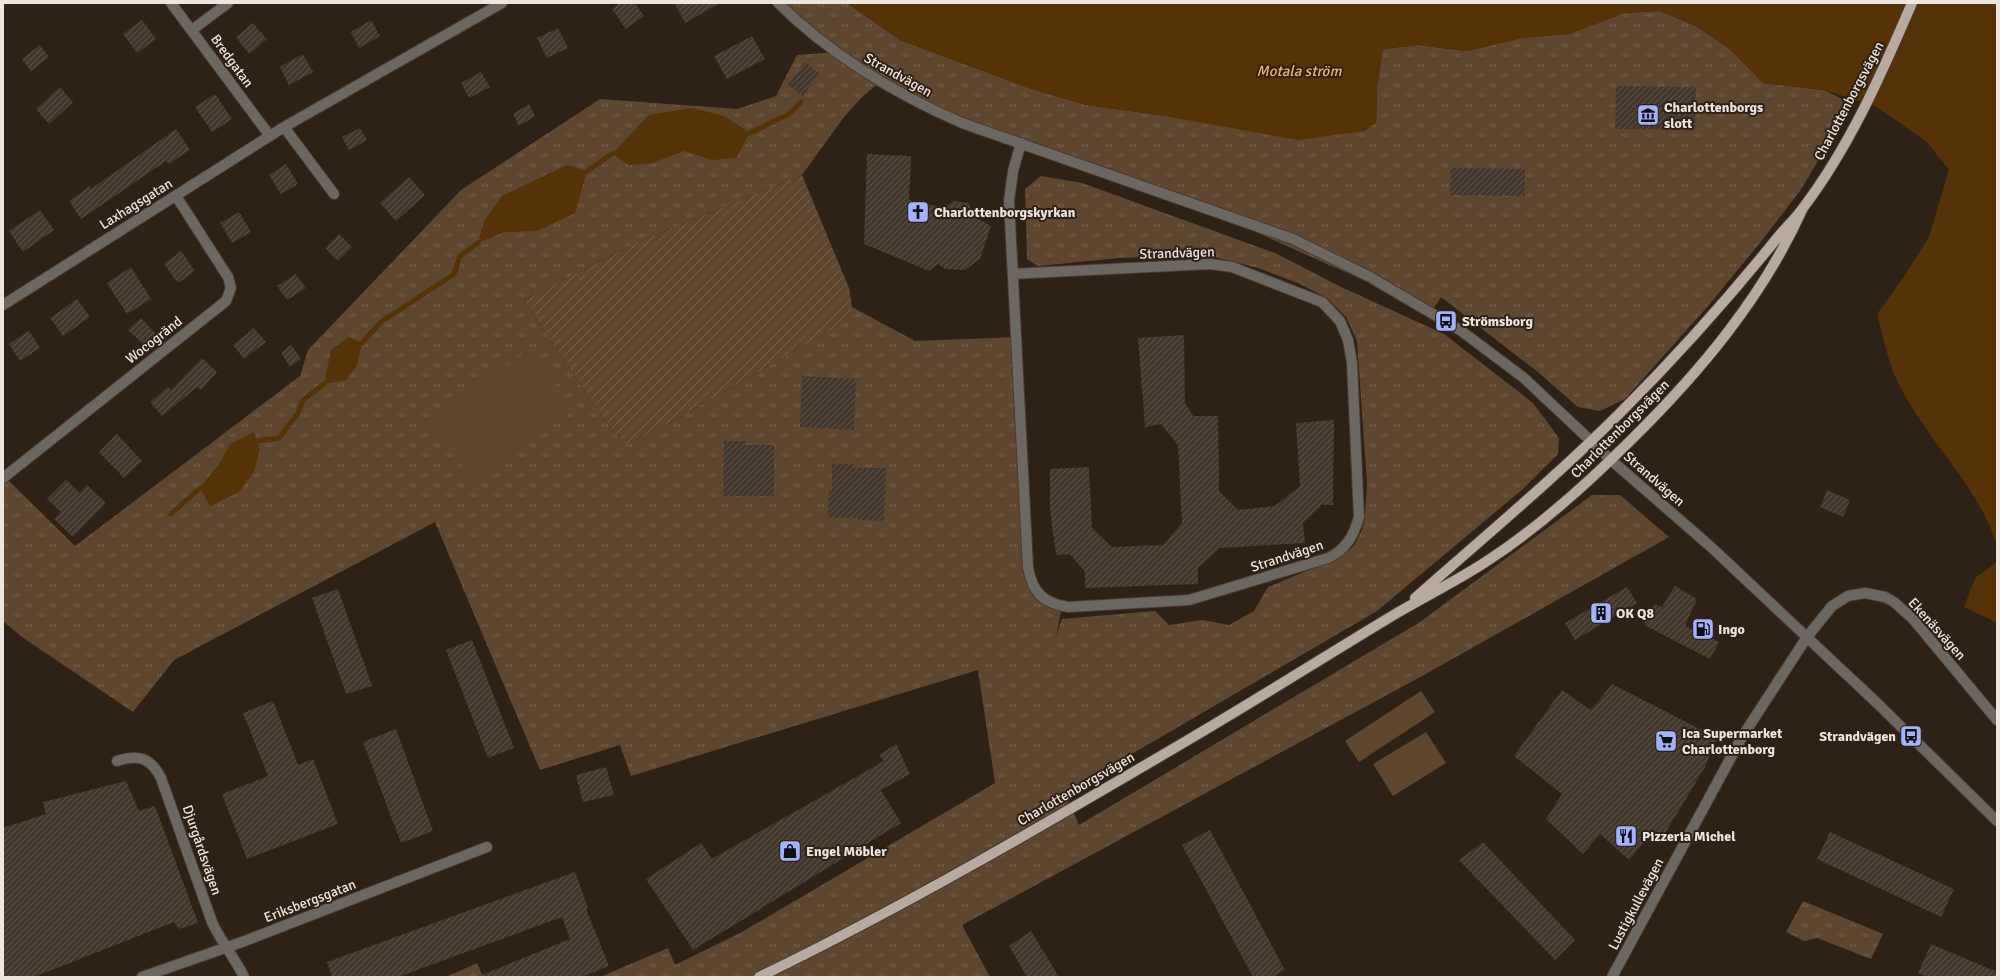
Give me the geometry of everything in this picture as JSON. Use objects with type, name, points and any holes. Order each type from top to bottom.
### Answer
[{"type":"main road","name":"Charlottenborgsvägen","points":[[1399,612],[1591,441],[1640,392],[1708,320],[1803,208],[1842,148],[1888,60],[1912,3]]},
{"type":"main road","name":"Charlottenborgsvägen","points":[[759,977],[888,910],[1034,829],[1262,696],[1399,612],[1484,563],[1580,489],[1664,407],[1704,362],[1737,321],[1790,236],[1803,208]]},
{"type":"street","name":"Bredgatan","points":[[171,3],[270,136]]},
{"type":"street","points":[[192,30],[228,3]]},
{"type":"street","name":"Laxhagsgatan","points":[[3,305],[284,127],[502,3]]},
{"type":"street","name":"Strandvägen","points":[[778,3],[838,54],[881,83],[929,108],[962,123],[1293,239],[1370,277],[1434,313],[1486,348],[1524,378],[1611,460],[1711,547],[1807,637],[1997,821]]},
{"type":"street","points":[[284,127],[334,194]]},
{"type":"street","name":"Strandvägen","points":[[1013,274],[1210,264],[1232,267],[1322,302],[1337,317],[1346,331],[1352,363],[1358,517],[1356,530],[1343,548],[1328,558],[1189,600],[1068,607],[1058,605],[1043,598],[1034,589],[1028,568],[1009,201],[1013,171],[1021,143]]},
{"type":"street","name":"Wocogränd","points":[[3,478],[226,301],[230,295],[230,282],[176,196]]},
{"type":"street","name":"Ekenäsvägen","points":[[1807,637],[1832,606],[1848,596],[1865,593],[1885,597],[1894,602],[1913,619],[1997,720]]},
{"type":"street","name":"Lustigkullevägen","points":[[1612,977],[1738,744],[1807,637]]},
{"type":"street","name":"Djurgårdsvägen","points":[[117,761],[140,758],[156,767],[212,922],[244,977]]},
{"type":"street","name":"Eriksbergsgatan","points":[[142,977],[227,948],[487,847]]},
{"type":"green space","points":[[779,3],[847,3],[900,40],[1029,88],[1086,105],[1159,115],[1376,123],[1377,86],[1383,49],[1417,45],[1467,51],[1522,38],[1569,34],[1624,13],[1660,11],[1696,26],[1730,49],[1763,83],[1824,90],[1852,104],[1800,191],[1759,244],[1708,306],[1625,399],[1600,411],[1578,407],[1539,373],[1441,297],[1432,311],[1182,199],[941,114],[882,80],[861,98],[844,117],[802,175],[636,243],[524,300],[602,416],[625,445],[659,429],[845,322],[852,307],[915,341],[1021,337],[1034,589],[1062,607],[1056,636],[1062,619],[1155,611],[1169,625],[1202,620],[1229,625],[1254,611],[1268,587],[1342,556],[1354,546],[1362,530],[1365,517],[1367,484],[1357,341],[1346,317],[1327,298],[1300,284],[1258,268],[1207,255],[1119,258],[1038,266],[1027,259],[1025,189],[1041,176],[1082,183],[1275,253],[1341,287],[1444,334],[1533,403],[1559,438],[1558,454],[1523,489],[1377,611],[1065,793],[1079,825],[1420,622],[1592,495],[1620,495],[1669,537],[1424,675],[962,925],[990,977],[600,977],[668,948],[675,965],[742,932],[995,783],[978,670],[631,776],[620,745],[540,770],[435,522],[174,660],[133,712],[22,637],[3,621],[3,475],[75,546],[300,376],[308,350],[461,190],[600,99],[737,109],[776,96],[797,55],[839,52]]},
{"type":"green space","points":[[802,175],[849,288],[852,307],[845,322],[659,429],[625,445],[602,416],[524,300],[636,243]]},
{"type":"green space","points":[[529,349],[574,409],[475,483],[431,423]]},
{"type":"green space","points":[[1421,691],[1435,712],[1359,762],[1345,741]]},
{"type":"green space","points":[[1426,732],[1446,763],[1393,796],[1373,764]]},
{"type":"green space","points":[[1803,901],[1883,934],[1871,959],[1817,938],[1804,941],[1786,932]]},
{"type":"green space","points":[[477,963],[483,977],[446,977]]},
{"type":"water","name":"Motala ström","points":[[847,3],[1997,3],[1997,545],[1988,522],[1977,501],[1907,400],[1893,371],[1877,314],[1905,275],[1929,237],[1949,170],[1926,141],[1875,106],[1824,90],[1763,83],[1730,49],[1696,26],[1660,11],[1624,13],[1569,34],[1522,38],[1467,51],[1417,45],[1383,49],[1377,86],[1376,123],[1364,131],[1298,140],[1159,115],[1086,105],[1029,88],[900,40]]},
{"type":"water","points":[[692,108],[724,116],[750,133],[736,158],[712,160],[684,151],[652,163],[629,165],[612,154],[649,115]]},
{"type":"water","points":[[567,165],[587,171],[575,213],[537,231],[504,232],[478,243],[484,221],[502,196]]},
{"type":"water","points":[[349,337],[362,343],[357,365],[346,380],[324,384],[331,350]]},
{"type":"water","points":[[254,432],[260,449],[254,472],[239,492],[210,506],[200,488],[219,464],[230,444]]},
{"type":"water","points":[[1997,562],[1996,622],[1964,607],[1975,578]]},
{"type":"building","points":[[620,3],[635,3],[644,16],[626,29],[612,9]]},
{"type":"building","points":[[674,3],[720,3],[685,23]]},
{"type":"building","points":[[142,20],[156,39],[137,53],[123,34]]},
{"type":"building","points":[[371,20],[380,36],[359,48],[351,32]]},
{"type":"building","points":[[253,23],[267,39],[249,54],[236,37]]},
{"type":"building","points":[[558,28],[568,48],[547,58],[537,38]]},
{"type":"building","points":[[752,36],[765,59],[727,79],[714,56]]},
{"type":"building","points":[[40,45],[49,57],[31,71],[22,59]]},
{"type":"building","points":[[303,54],[313,72],[289,85],[280,67]]},
{"type":"building","points":[[805,62],[819,73],[803,96],[788,85]]},
{"type":"building","points":[[481,72],[490,87],[469,98],[461,83]]},
{"type":"building","points":[[1616,86],[1696,87],[1695,130],[1615,129]]},
{"type":"building","points":[[60,87],[73,102],[49,124],[36,109]]},
{"type":"building","points":[[215,94],[232,119],[212,132],[195,107]]},
{"type":"building","points":[[529,104],[535,116],[519,126],[513,114]]},
{"type":"building","points":[[360,128],[367,140],[349,150],[342,137]]},
{"type":"building","points":[[176,129],[190,150],[169,164],[166,161],[81,219],[69,201],[90,186],[91,189]]},
{"type":"building","name":"Charlottenborgskyrkan","points":[[867,154],[911,156],[909,200],[945,208],[953,201],[969,203],[973,216],[991,226],[980,259],[965,270],[945,269],[938,264],[929,271],[864,244]]},
{"type":"building","points":[[286,164],[298,184],[281,194],[269,175]]},
{"type":"building","points":[[1451,168],[1525,169],[1525,196],[1450,195]]},
{"type":"building","points":[[409,177],[425,195],[396,221],[380,203]]},
{"type":"building","points":[[40,210],[54,230],[23,252],[9,231]]},
{"type":"building","points":[[239,212],[251,232],[232,243],[220,223]]},
{"type":"building","points":[[339,234],[352,247],[338,261],[325,248]]},
{"type":"building","points":[[181,251],[195,271],[178,283],[164,264]]},
{"type":"building","points":[[131,267],[151,299],[127,314],[107,283]]},
{"type":"building","points":[[296,274],[306,288],[287,300],[277,286]]},
{"type":"building","points":[[77,299],[90,317],[63,336],[50,318]]},
{"type":"building","points":[[141,318],[156,334],[144,345],[128,330]]},
{"type":"building","points":[[254,328],[266,342],[244,359],[233,345]]},
{"type":"building","points":[[29,331],[40,348],[20,361],[9,344]]},
{"type":"building","points":[[1184,335],[1185,403],[1193,416],[1218,416],[1219,491],[1238,510],[1275,506],[1300,486],[1296,423],[1334,420],[1333,505],[1322,505],[1303,523],[1305,543],[1220,548],[1198,568],[1198,584],[1085,588],[1085,572],[1070,554],[1056,555],[1050,510],[1050,469],[1089,467],[1092,528],[1112,547],[1163,545],[1182,523],[1178,445],[1161,424],[1145,427],[1138,338]]},
{"type":"building","points":[[291,345],[301,359],[290,367],[281,353]]},
{"type":"building","points":[[202,358],[217,372],[201,390],[197,387],[162,416],[150,402],[168,387],[171,390]]},
{"type":"building","points":[[802,376],[856,379],[854,430],[800,427]]},
{"type":"building","points":[[117,434],[142,461],[124,478],[99,452]]},
{"type":"building","points":[[724,441],[745,441],[745,445],[774,445],[774,496],[723,496]]},
{"type":"building","points":[[832,464],[853,464],[853,468],[886,468],[884,521],[828,517],[829,491],[832,491]]},
{"type":"building","points":[[66,480],[80,493],[87,485],[106,503],[73,537],[54,519],[61,512],[47,499]]},
{"type":"building","points":[[1827,490],[1850,500],[1843,517],[1820,507]]},
{"type":"building","points":[[1675,586],[1697,599],[1685,626],[1719,642],[1710,659],[1644,625],[1654,604],[1662,607]]},
{"type":"building","name":"OK Q8","points":[[1627,587],[1637,603],[1575,640],[1565,623]]},
{"type":"building","points":[[338,589],[372,686],[346,694],[312,598]]},
{"type":"building","points":[[472,640],[514,748],[488,758],[446,650]]},
{"type":"building","points":[[1612,684],[1717,738],[1705,767],[1661,840],[1650,835],[1629,860],[1600,834],[1583,854],[1546,819],[1562,794],[1514,756],[1562,690],[1591,710]]},
{"type":"building","points":[[273,701],[298,765],[313,759],[338,824],[247,859],[222,794],[268,776],[243,713]]},
{"type":"building","points":[[396,729],[433,831],[401,843],[363,742]]},
{"type":"building","name":"Engel Möbler","points":[[896,744],[910,774],[881,790],[901,823],[693,950],[646,879],[701,843],[712,859],[884,761],[879,755]]},
{"type":"building","points":[[606,767],[614,795],[583,802],[576,775]]},
{"type":"building","points":[[126,781],[139,811],[155,806],[198,923],[179,929],[174,922],[34,977],[3,977],[3,828],[46,814],[43,802]]},
{"type":"building","points":[[1210,830],[1285,970],[1272,977],[1253,977],[1182,845]]},
{"type":"building","points":[[1830,832],[1954,889],[1941,917],[1817,859]]},
{"type":"building","points":[[1483,842],[1575,940],[1555,960],[1459,860]]},
{"type":"building","points":[[575,872],[588,908],[586,909],[609,966],[581,977],[477,977],[570,939],[562,917],[398,977],[332,977],[327,962]]},
{"type":"building","points":[[1031,931],[1059,977],[1027,977],[1009,946]]},
{"type":"building","points":[[1931,944],[1997,972],[1997,977],[1927,977],[1918,973]]},
{"type":"waterway","points":[[750,133],[789,114],[801,102]]},
{"type":"waterway","points":[[587,171],[612,154]]},
{"type":"waterway","points":[[362,343],[381,322],[454,274],[460,256],[478,243]]},
{"type":"waterway","points":[[257,441],[279,438],[298,413],[303,400],[324,384]]},
{"type":"waterway","points":[[171,514],[200,488]]},
{"type":"place","name":"Charlottenborgs slott","points":[[1648,115]]},
{"type":"place","name":"Charlottenborgskyrkan","points":[[918,212]]},
{"type":"place","name":"Strömsborg","points":[[1446,321]]},
{"type":"place","name":"OK Q8","points":[[1601,613]]},
{"type":"place","name":"Ingo","points":[[1703,629]]},
{"type":"place","name":"Strandvägen","points":[[1911,736]]},
{"type":"place","name":"Ica Supermarket Charlottenborg","points":[[1666,741]]},
{"type":"place","name":"Pizzeria Michel","points":[[1626,836]]},
{"type":"place","name":"Engel Möbler","points":[[790,851]]}]
